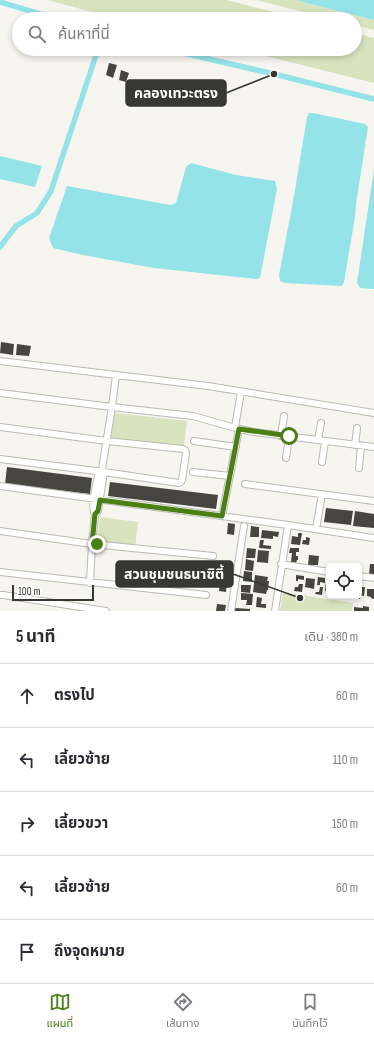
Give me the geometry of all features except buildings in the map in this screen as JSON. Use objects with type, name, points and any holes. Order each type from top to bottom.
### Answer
[{"type":"street","points":[[0,361],[208,386],[374,413]]},
{"type":"street","points":[[90,583],[95,514],[93,511],[97,500],[102,471],[116,375]]},
{"type":"street","points":[[0,392],[193,416],[237,428],[281,436],[374,447]]},
{"type":"street","points":[[222,516],[236,447],[241,392]]},
{"type":"street","points":[[281,436],[284,416]]},
{"type":"street","points":[[318,440],[321,423]]},
{"type":"street","points":[[0,427],[183,449],[186,453],[182,480],[179,483],[102,471],[0,459]]},
{"type":"street","points":[[357,428],[359,468]]},
{"type":"street","points":[[286,458],[289,436]]},
{"type":"street","points":[[194,441],[236,447]]},
{"type":"street","points":[[322,462],[325,441]]},
{"type":"street","points":[[193,472],[230,476]]},
{"type":"street","points":[[245,484],[374,501]]},
{"type":"street","points":[[0,486],[374,538]]},
{"type":"street","points":[[316,529],[322,494]]},
{"type":"street","points":[[275,611],[288,525]]},
{"type":"street","points":[[231,611],[244,526]]},
{"type":"street","points":[[0,531],[92,544],[213,556]]},
{"type":"street","points":[[281,564],[326,572]]},
{"type":"street","points":[[0,572],[206,595]]},
{"type":"street","points":[[362,576],[374,578]]},
{"type":"street","points":[[0,595],[106,611]]},
{"type":"green space","points":[[47,0],[227,0],[274,12],[92,12]]},
{"type":"green space","points":[[256,0],[295,0],[342,12],[303,12]]},
{"type":"green space","points":[[362,17],[374,20],[374,30],[362,27]]},
{"type":"green space","points":[[362,35],[374,38],[374,83],[266,56],[362,56]]},
{"type":"green space","points":[[114,413],[187,421],[184,447],[111,438]]},
{"type":"green space","points":[[100,517],[138,522],[135,548],[97,544]]},
{"type":"green space","points":[[283,592],[353,603],[352,611],[280,611]]},
{"type":"water","points":[[295,0],[374,0],[374,20],[362,17],[362,12],[342,12]]},
{"type":"water","points":[[309,113],[365,124],[368,127],[355,217],[344,282],[342,286],[285,283],[280,281],[279,275],[307,117]]},
{"type":"water","points":[[0,156],[42,166],[35,187],[0,179]]},
{"type":"water","points":[[191,163],[236,175],[275,181],[277,189],[260,278],[256,279],[154,268],[53,248],[49,238],[67,186],[170,205],[176,203],[186,167]]},
{"type":"water","points":[[374,169],[374,289],[360,288],[357,283]]},
{"type":"waterway","points":[[0,2],[34,12]]},
{"type":"waterway","points":[[0,247],[16,226],[37,213],[51,191],[96,56]]},
{"type":"waterway","points":[[196,56],[374,99]]},
{"type":"place","name":"คลองเทวะตรง","points":[[274,74]]},
{"type":"place","name":"สวนชุมชนธนาซิตี้","points":[[300,598]]},
{"type":"route","points":[[97,544],[92,544],[95,514],[98,511],[100,500],[222,516],[239,429],[266,434],[289,436]]}]
